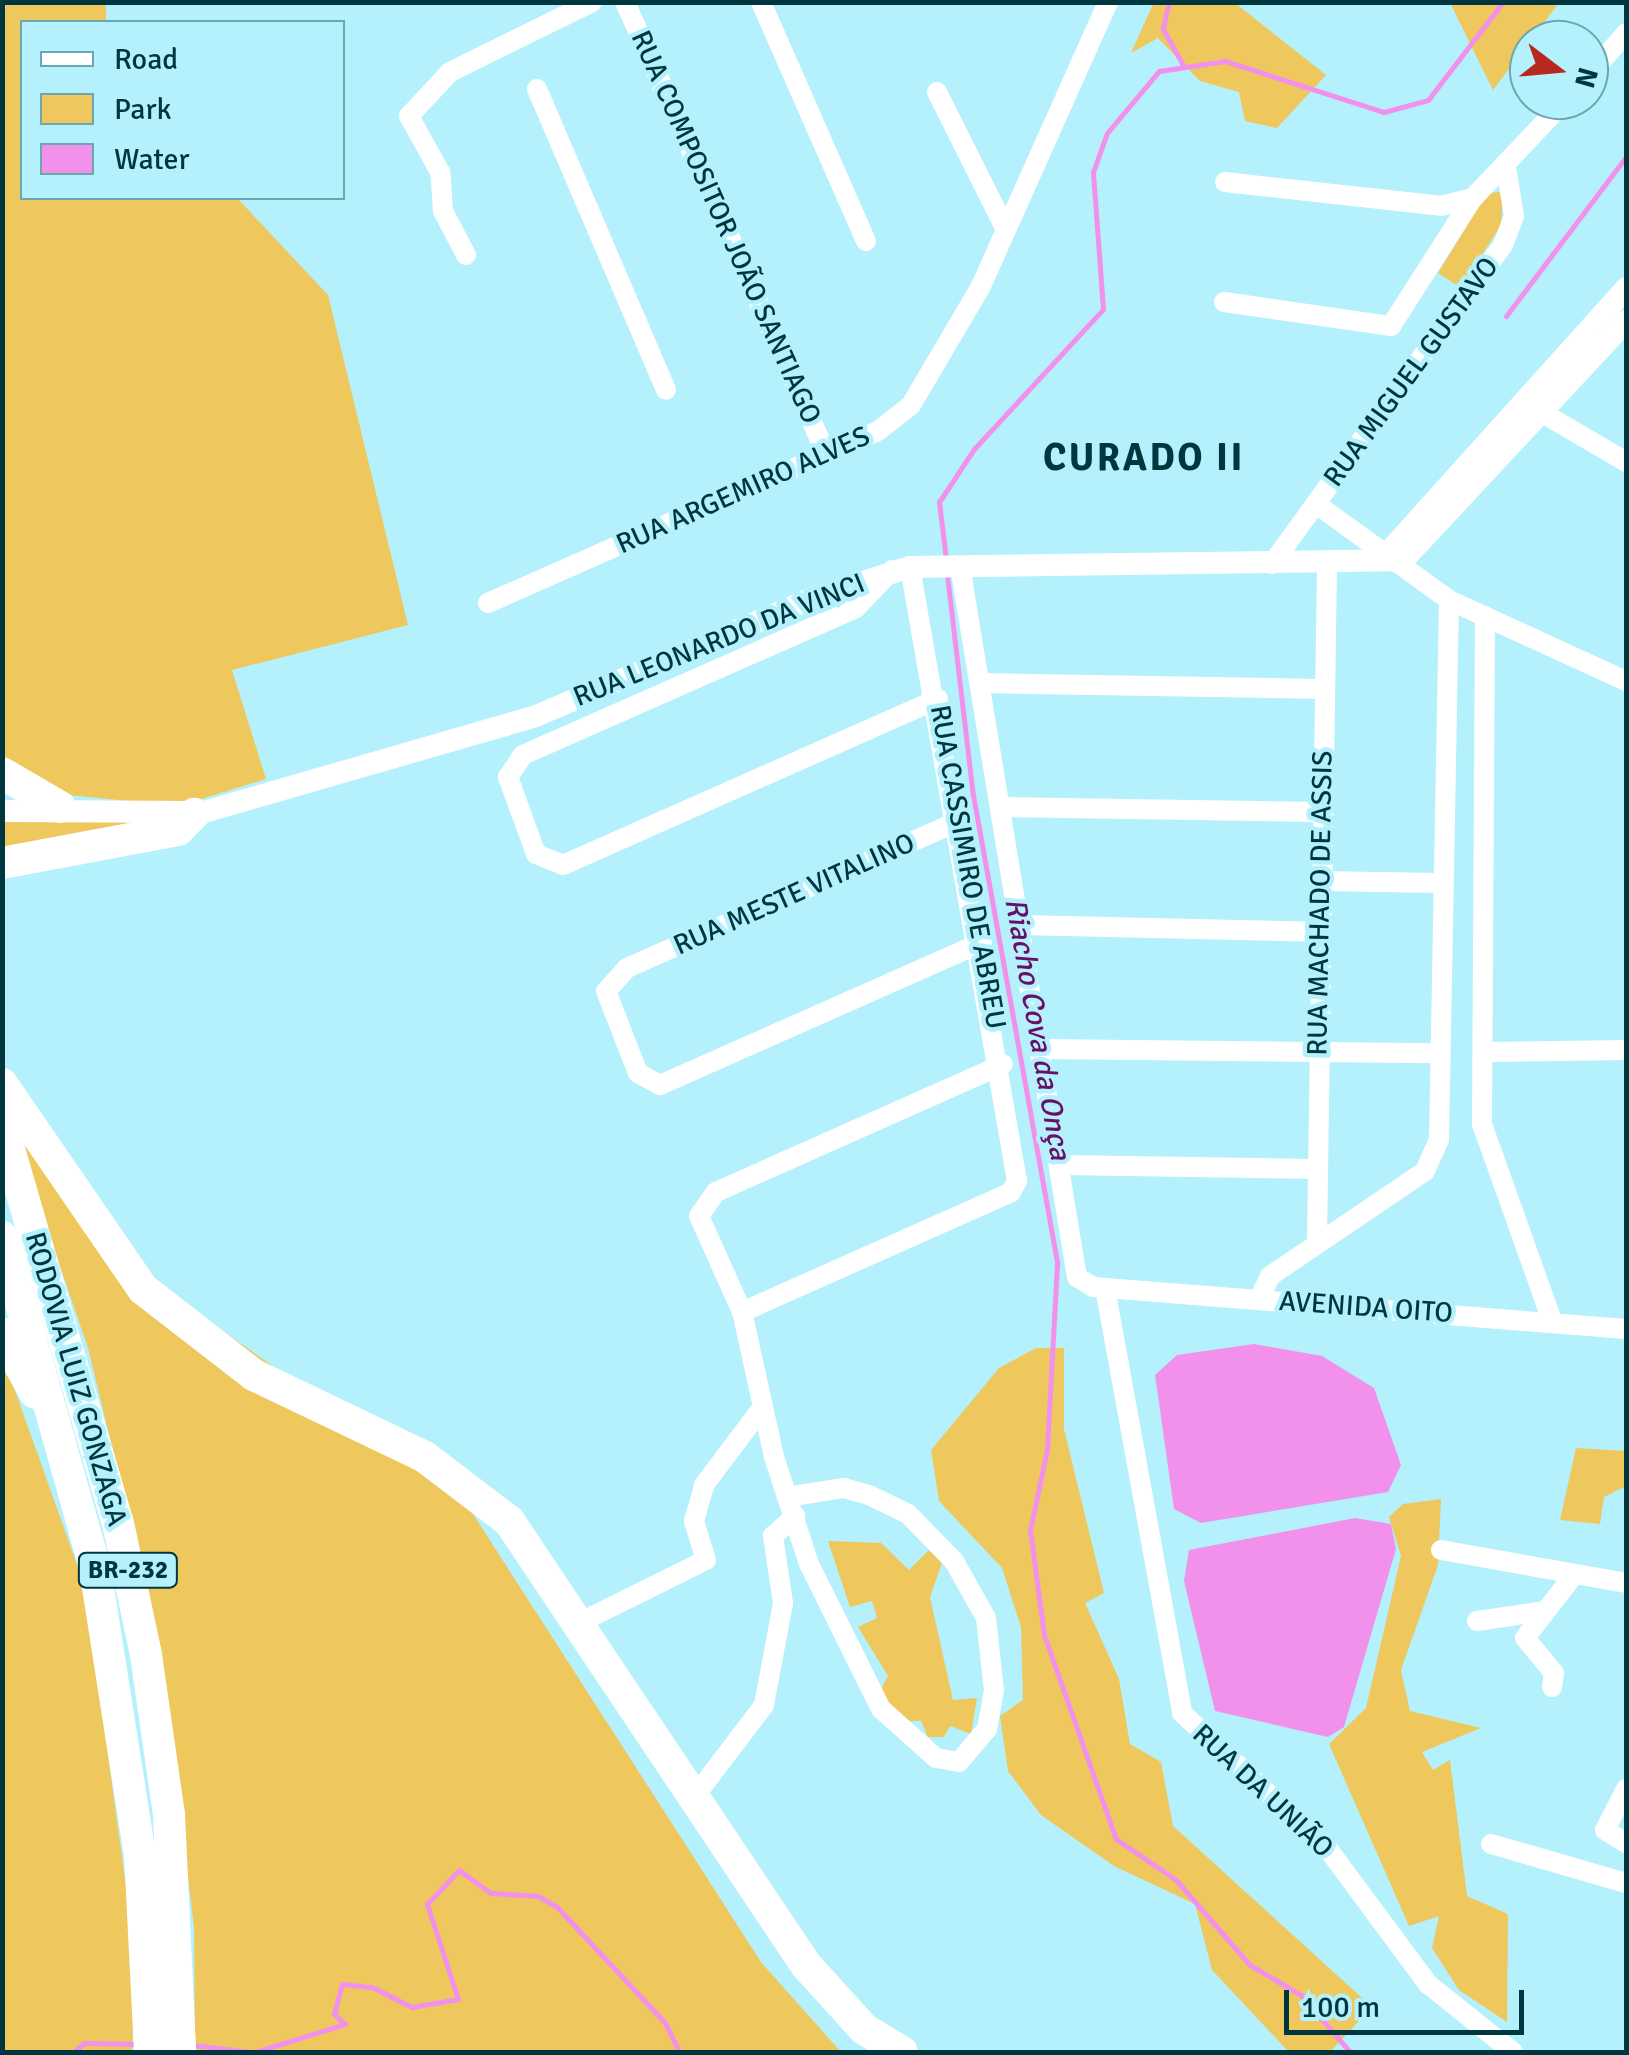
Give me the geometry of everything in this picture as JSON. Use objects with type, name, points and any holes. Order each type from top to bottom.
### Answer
[{"type":"highway","points":[[2,773],[60,807]]},
{"type":"highway","points":[[2,863],[178,830],[194,814]]},
{"type":"highway","points":[[2,1084],[94,1230],[157,1302],[254,1375],[426,1457],[509,1521],[806,1966],[864,2029],[902,2052]]},
{"type":"highway","name":"RODOVIA LUIZ GONZAGA","points":[[2,1125],[118,1523],[146,1655],[169,1814],[165,2041]]},
{"type":"highway","name":"RODOVIA LUIZ GONZAGA","points":[[2,1237],[95,1568],[133,1798],[165,2041]]},
{"type":"highway","points":[[2,1333],[25,1366],[95,1568]]},
{"type":"street","points":[[466,255],[442,212],[440,172],[410,116],[450,72],[520,41],[592,2]]},
{"type":"street","name":"RUA COMPOSITOR JOÃO SANTIAGO","points":[[625,2],[826,453]]},
{"type":"street","points":[[761,2],[866,241]]},
{"type":"street","name":"RUA ARGEMIRO ALVES","points":[[488,603],[878,431],[933,382],[1108,2]]},
{"type":"street","points":[[1609,52],[1626,33]]},
{"type":"street","points":[[537,89],[666,390]]},
{"type":"street","points":[[937,92],[1006,230]]},
{"type":"street","points":[[1224,302],[1390,326],[1473,198],[1548,120]]},
{"type":"street","name":"RUA MIGUEL GUSTAVO","points":[[1272,564],[1503,245],[1514,216],[1506,167]]},
{"type":"street","points":[[1224,182],[1392,207],[1473,198]]},
{"type":"street","points":[[1534,409],[1626,288]]},
{"type":"street","points":[[1393,560],[1394,546],[1626,321]]},
{"type":"street","points":[[1534,409],[1626,462]]},
{"type":"street","points":[[1316,504],[1449,600],[1626,682]]},
{"type":"street","name":"RUA LEONARDO DA VINCI","points":[[2,811],[60,807],[194,814],[536,716],[929,567],[1327,564],[1393,560]]},
{"type":"street","name":"RUA MACHADO DE ASSIS","points":[[1317,1241],[1318,932],[1327,564]]},
{"type":"street","points":[[929,567],[856,608],[523,755],[508,777],[536,854],[563,865],[938,699]]},
{"type":"street","name":"RUA CASSIMIRO DE ABREU","points":[[929,567],[980,683],[1076,1272],[1105,1288]]},
{"type":"street","name":"RUA CASSIMIRO DE ABREU","points":[[742,1312],[1011,1192],[1017,1168],[1003,1064],[938,699],[929,567]]},
{"type":"street","points":[[1258,1298],[1270,1276],[1430,1163],[1439,1140],[1440,882],[1449,600]]},
{"type":"street","points":[[1485,616],[1483,1135],[1554,1323]]},
{"type":"street","points":[[980,683],[1322,689]]},
{"type":"street","points":[[1000,807],[1320,812]]},
{"type":"street","name":"RUA MESTE VITALINO","points":[[960,820],[627,968],[606,992],[638,1073],[652,1086],[982,942]]},
{"type":"street","points":[[1320,881],[1440,882]]},
{"type":"street","points":[[1020,926],[1318,932]]},
{"type":"street","points":[[1040,1049],[1438,1052]]},
{"type":"street","points":[[1483,1052],[1626,1050]]},
{"type":"street","points":[[695,1796],[764,1705],[782,1602],[772,1544],[776,1528],[791,1506],[844,1488],[870,1495],[908,1514],[954,1561],[986,1618],[994,1690],[988,1729],[960,1762],[936,1758],[881,1709],[791,1506],[762,1408],[742,1312],[699,1216],[704,1201],[1003,1064]]},
{"type":"street","points":[[1061,1166],[1317,1169]]},
{"type":"street","name":"AVENIDA OITO","points":[[1105,1288],[1626,1330]]},
{"type":"street","name":"RUA DA UNIÃO","points":[[1105,1288],[1182,1714],[1328,1849],[1428,1984],[1512,2052]]},
{"type":"street","points":[[591,1616],[706,1560],[694,1520],[704,1485],[762,1408]]},
{"type":"street","points":[[1442,1550],[1626,1583]]},
{"type":"street","points":[[1552,1687],[1554,1673],[1525,1638],[1573,1576]]},
{"type":"street","points":[[1477,1622],[1545,1611]]},
{"type":"street","points":[[1626,1789],[1604,1830],[1626,1843]]},
{"type":"street","points":[[1491,1844],[1626,1882]]},
{"type":"green space","points":[[1154,2],[1235,3],[1326,75],[1277,128],[1245,121],[1239,92],[1200,81],[1158,38],[1131,53]]},
{"type":"green space","points":[[2,3],[106,3],[106,20],[20,20],[20,200],[239,200],[328,295],[408,625],[232,670],[266,779],[179,806],[58,794],[3,759]]},
{"type":"green space","points":[[1450,3],[1559,3],[1546,20],[1509,20],[1509,69],[1493,90]]},
{"type":"green space","points":[[1503,192],[1501,225],[1461,288],[1438,273],[1487,193]]},
{"type":"green space","points":[[3,818],[175,819],[3,857]]},
{"type":"green space","points":[[3,1100],[97,1243],[464,1500],[761,1962],[841,2052],[195,2052],[194,1928],[161,1648],[88,1348]]},
{"type":"green space","points":[[1036,1348],[1064,1348],[1064,1429],[1104,1593],[1085,1603],[1119,1679],[1130,1744],[1161,1762],[1173,1826],[1372,2007],[1330,2052],[1289,2052],[1212,1970],[1195,1904],[1114,1866],[1041,1815],[1008,1771],[1000,1716],[1023,1700],[1021,1627],[1002,1568],[939,1501],[931,1450],[999,1368]]},
{"type":"green space","points":[[2,1354],[85,1587],[136,1959],[132,2052],[3,2052]]},
{"type":"green space","points":[[1576,1448],[1626,1451],[1626,1486],[1604,1497],[1600,1524],[1560,1520]]},
{"type":"green space","points":[[1441,1499],[1438,1565],[1401,1670],[1410,1711],[1481,1728],[1422,1752],[1433,1770],[1450,1760],[1467,1896],[1508,1914],[1507,2022],[1459,1990],[1432,1948],[1439,1916],[1409,1926],[1329,1744],[1366,1708],[1401,1556],[1389,1517],[1403,1504]]},
{"type":"green space","points":[[828,1541],[881,1543],[909,1570],[929,1550],[942,1563],[930,1597],[953,1700],[977,1698],[971,1734],[950,1726],[944,1737],[928,1737],[921,1721],[907,1721],[878,1695],[888,1676],[858,1627],[877,1618],[872,1601],[850,1607]]},
{"type":"water","points":[[1254,1344],[1322,1356],[1374,1388],[1401,1465],[1388,1492],[1201,1523],[1174,1509],[1155,1375],[1177,1355]]},
{"type":"water","points":[[1355,1518],[1391,1524],[1396,1549],[1344,1727],[1328,1737],[1215,1711],[1184,1581],[1189,1550]]},
{"type":"waterway","name":"Riacho Cova da Onça","points":[[1169,2],[1163,29],[1184,67]]},
{"type":"waterway","name":"Riacho Cova da Onça","points":[[946,559],[939,502],[974,449],[1103,309],[1093,172],[1107,133],[1159,71],[1225,61],[1384,112],[1428,100],[1503,2]]},
{"type":"waterway","points":[[1506,316],[1626,157]]},
{"type":"waterway","name":"Riacho Cova da Onça","points":[[947,575],[973,795],[1057,1264],[1047,1450],[1030,1530],[1044,1635],[1116,1839],[1176,1880],[1250,1965],[1301,1995],[1350,2052]]},
{"type":"waterway","points":[[255,2052],[345,2024],[334,2014],[342,1984],[372,1987],[412,2007],[458,1999],[427,1904],[459,1870],[491,1893],[538,1896],[557,1907],[665,2023],[679,2052]]},
{"type":"waterway","points":[[73,2052],[84,2043],[136,2044]]},
{"type":"waterway","points":[[192,2045],[252,2052]]},
{"type":"district","name":"CURADO II","points":[[1144,458]]}]
